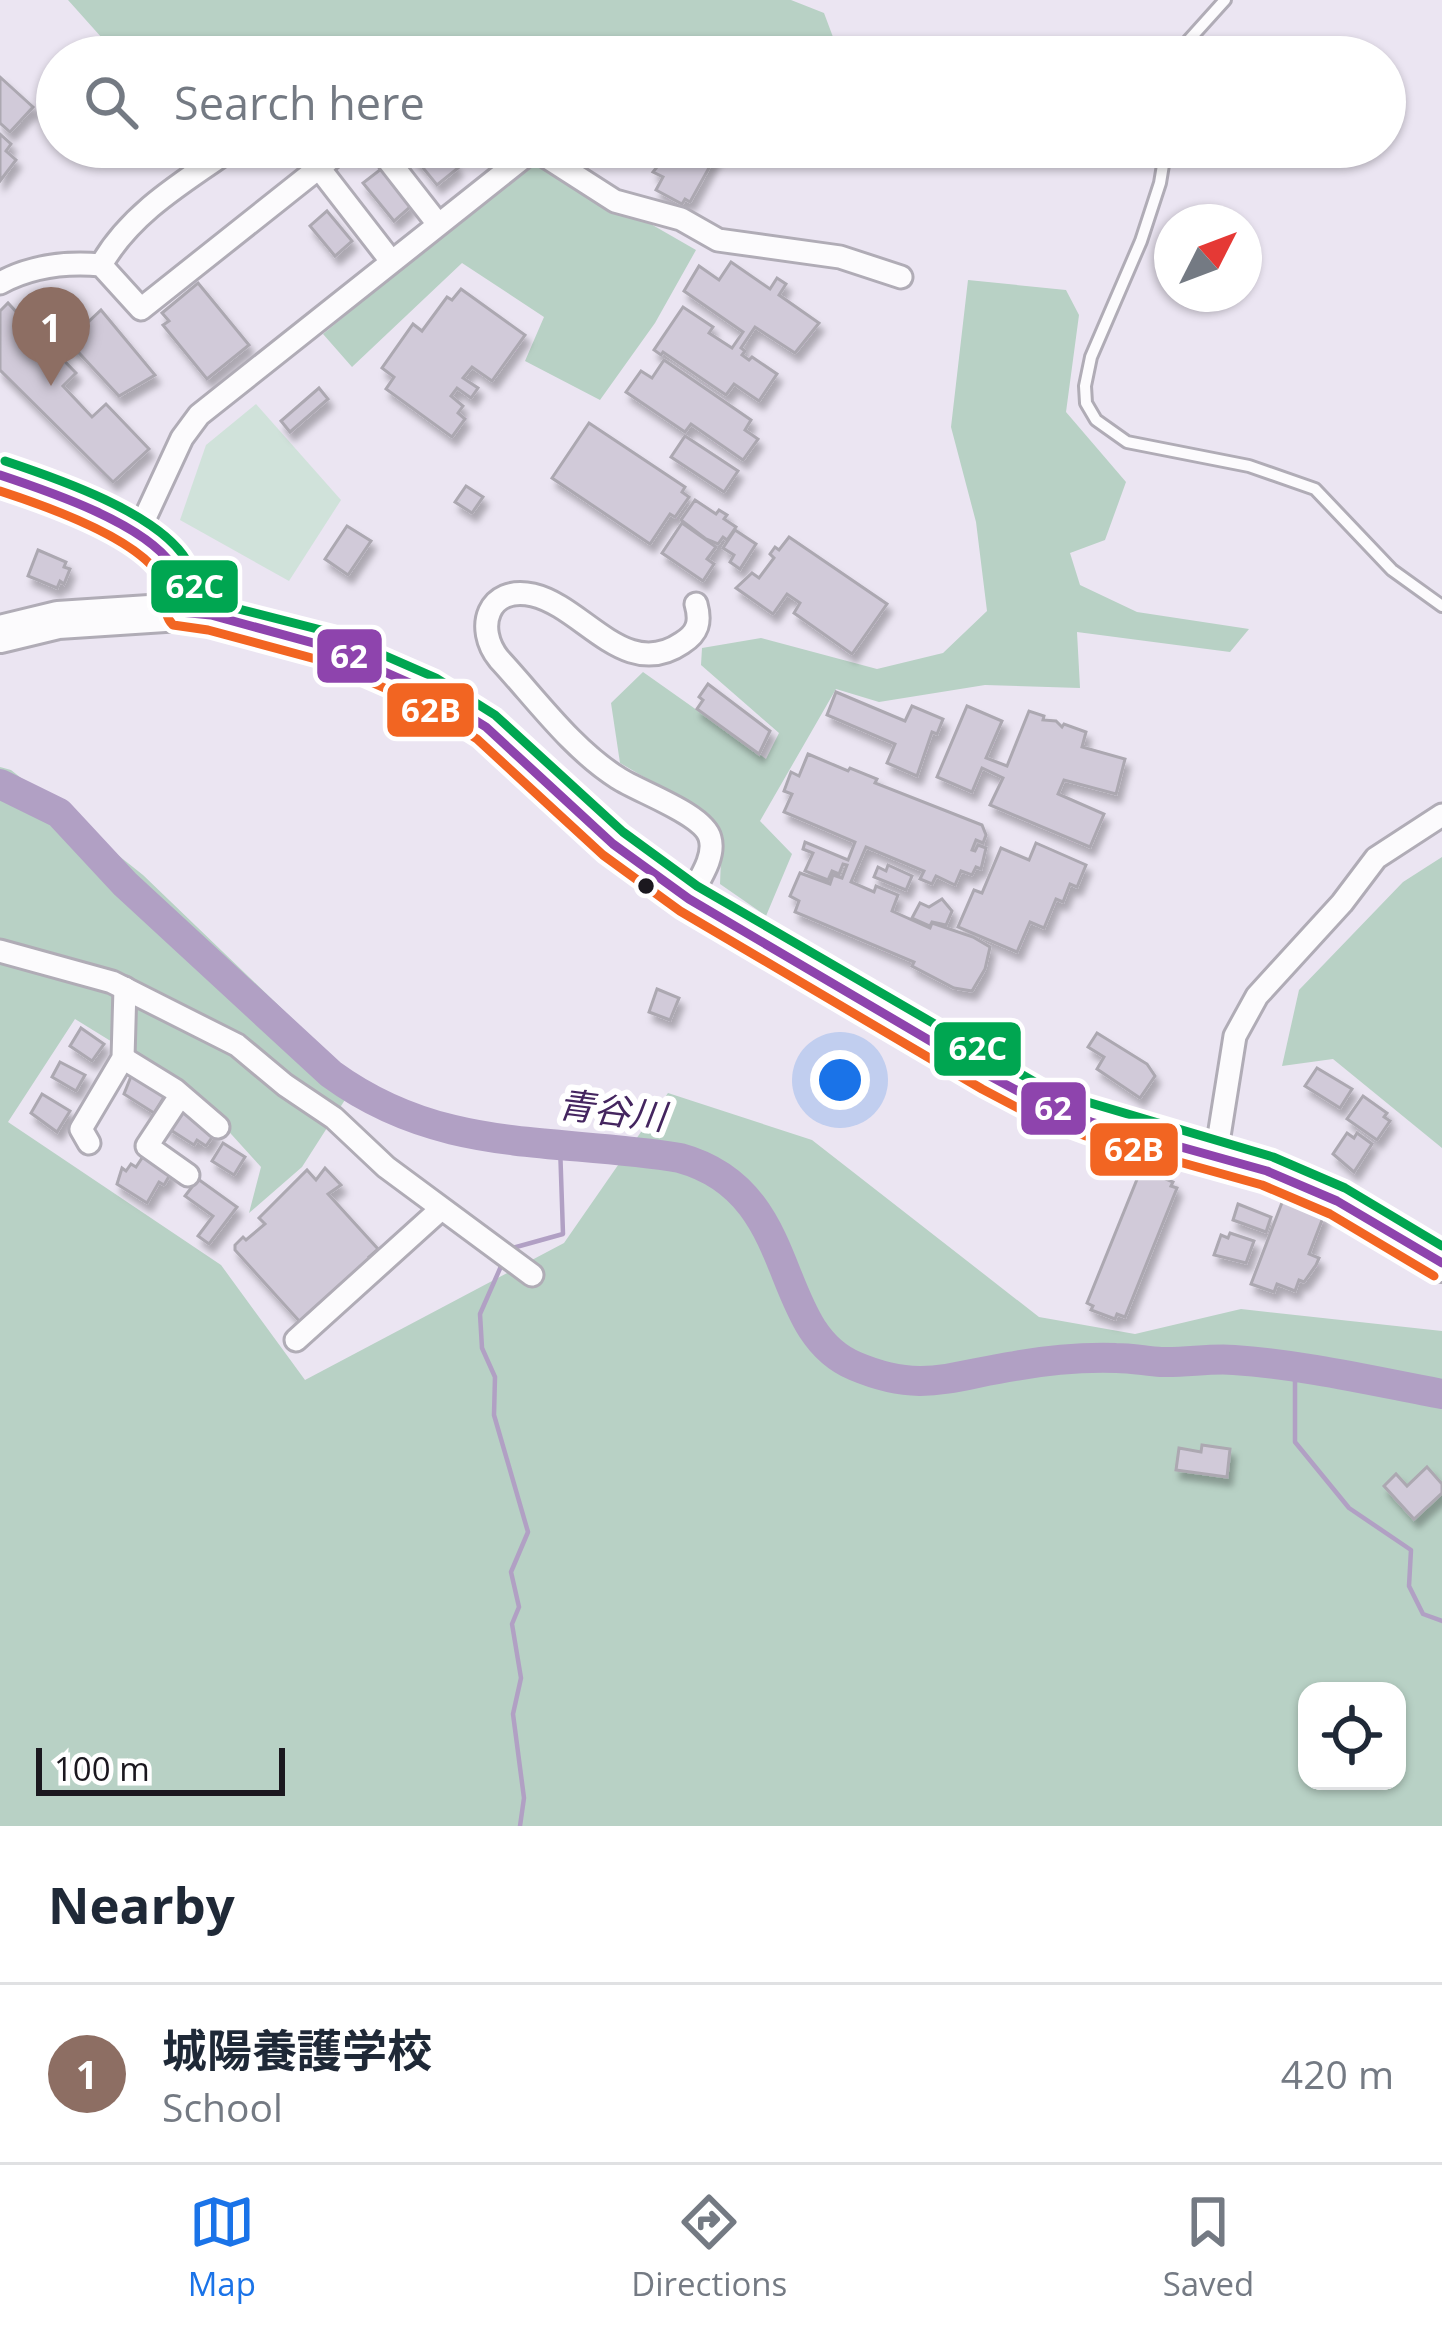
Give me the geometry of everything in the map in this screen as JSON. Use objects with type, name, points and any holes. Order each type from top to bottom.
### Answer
[{"type":"highway","points":[[0,634],[58,620],[180,612],[212,615],[328,647],[428,691],[486,727],[613,844],[689,898],[1044,1105],[1216,1155],[1337,1201],[1442,1263]]},
{"type":"street","points":[[100,265],[114,242],[156,201],[204,168]]},
{"type":"street","points":[[0,283],[70,262],[100,265],[141,309],[318,168]]},
{"type":"street","points":[[320,168],[391,261]]},
{"type":"street","points":[[394,168],[438,224]]},
{"type":"street","points":[[137,535],[182,438],[199,415],[510,168]]},
{"type":"street","points":[[564,168],[615,201],[681,219],[718,240],[840,257],[901,277]]},
{"type":"street","points":[[0,475],[137,535],[162,553],[182,593],[180,612]]},
{"type":"street","points":[[689,898],[710,855],[710,837],[700,822],[618,779],[591,758],[488,645],[484,629],[487,614],[497,602],[510,595],[534,595],[621,648],[648,656],[670,651],[697,630],[697,604]]},
{"type":"street","points":[[1216,1155],[1235,1036],[1257,996],[1342,903],[1376,858],[1442,815]]},
{"type":"street","points":[[0,951],[125,988],[237,1045],[334,1118],[386,1167],[532,1275]]},
{"type":"street","points":[[89,1143],[81,1129],[123,1058],[125,988]]},
{"type":"street","points":[[123,1058],[218,1127]]},
{"type":"street","points":[[180,1096],[147,1146],[188,1175]]},
{"type":"street","points":[[296,1340],[441,1209]]},
{"type":"lane","points":[[1193,36],[1225,0]]},
{"type":"lane","points":[[1163,168],[1141,241],[1091,357],[1084,386],[1086,403],[1096,420],[1127,442],[1250,466],[1315,489],[1392,569],[1442,606]]},
{"type":"shaded area","points":[[256,404],[341,500],[289,581],[180,520],[206,445]]},
{"type":"green space","points":[[68,0],[791,0],[824,13],[833,36],[100,36]]},
{"type":"green space","points":[[524,168],[553,168],[696,250],[655,323],[600,400],[525,361],[544,317],[462,263],[352,367],[323,334]]},
{"type":"green space","points":[[968,280],[1066,290],[1079,315],[1066,412],[1126,482],[1105,540],[1070,553],[1080,585],[1137,612],[1249,629],[1230,652],[1077,632],[1080,688],[985,685],[879,702],[836,689],[760,821],[792,854],[766,916],[720,884],[722,833],[697,808],[620,763],[611,703],[643,672],[766,759],[779,733],[701,665],[702,648],[761,638],[877,669],[943,653],[987,611],[976,522],[951,427]]},
{"type":"green space","points":[[0,767],[11,770],[143,875],[357,1081],[302,1167],[249,1213],[261,1167],[193,1092],[75,1019],[8,1122],[221,1265],[305,1380],[564,1243],[668,1093],[812,1140],[1039,1317],[1135,1334],[1241,1309],[1442,1331],[1442,1826],[0,1826]]},
{"type":"green space","points":[[1442,857],[1442,1148],[1333,1059],[1282,1066],[1299,990],[1403,882]]},
{"type":"building","points":[[0,77],[33,107],[10,132],[0,123]]},
{"type":"building","points":[[0,134],[11,144],[6,151],[16,160],[0,181]]},
{"type":"building","points":[[423,168],[458,168],[437,185]]},
{"type":"building","points":[[656,168],[709,168],[690,202],[685,199],[682,204],[656,190],[663,177],[653,172]]},
{"type":"building","points":[[381,169],[411,206],[394,221],[363,183]]},
{"type":"building","points":[[327,211],[352,241],[335,256],[310,226]]},
{"type":"building","points":[[731,262],[770,289],[777,278],[786,284],[779,295],[819,323],[795,353],[755,327],[741,348],[742,355],[777,374],[759,401],[734,384],[726,395],[654,350],[683,307],[713,327],[709,333],[732,348],[743,332],[684,291],[699,266],[719,280]]},
{"type":"building","points":[[198,283],[249,345],[207,379],[163,325],[169,321],[162,313]]},
{"type":"building","points":[[461,289],[525,335],[492,381],[472,367],[463,378],[478,388],[471,398],[457,388],[451,396],[463,406],[458,413],[465,419],[452,437],[386,389],[394,377],[382,368],[413,324],[422,331],[447,297],[452,300]]},
{"type":"building","points":[[37,302],[59,326],[44,340],[76,373],[63,386],[92,417],[106,404],[149,449],[113,482],[0,370],[0,311],[8,303],[22,318]]},
{"type":"building","points":[[101,310],[155,375],[119,396],[68,341]]},
{"type":"building","points":[[664,360],[751,420],[745,430],[758,439],[743,460],[691,424],[685,432],[626,392],[641,371],[652,378]]},
{"type":"building","points":[[319,388],[328,399],[290,432],[281,421]]},
{"type":"building","points":[[589,423],[685,487],[682,492],[689,497],[675,517],[670,514],[650,544],[552,478]]},
{"type":"building","points":[[685,436],[738,471],[724,492],[671,457]]},
{"type":"building","points":[[466,486],[483,497],[472,513],[455,502]]},
{"type":"building","points":[[695,500],[716,514],[719,510],[727,515],[724,519],[736,527],[727,540],[723,537],[718,544],[706,539],[681,520]]},
{"type":"building","points":[[682,523],[716,547],[707,559],[714,564],[703,581],[662,553]]},
{"type":"building","points":[[347,526],[371,541],[348,575],[325,559]]},
{"type":"building","points":[[735,530],[756,544],[740,569],[730,562],[734,555],[723,548]]},
{"type":"building","points":[[789,537],[887,604],[852,654],[794,613],[800,603],[787,594],[773,614],[736,588],[752,573],[759,578],[774,558],[770,554],[775,547],[779,550]]},
{"type":"building","points":[[38,550],[66,562],[64,567],[70,569],[64,584],[60,581],[57,588],[28,576]]},
{"type":"building","points":[[708,684],[770,731],[759,754],[697,709]]},
{"type":"building","points":[[836,692],[905,721],[912,706],[943,719],[937,734],[932,732],[917,776],[887,763],[895,744],[827,715]]},
{"type":"building","points":[[967,706],[1002,721],[986,758],[1007,766],[1029,711],[1062,727],[1086,732],[1082,747],[1125,759],[1116,794],[1064,780],[1058,794],[1104,814],[1090,847],[990,805],[1003,778],[982,768],[972,792],[937,777]]},
{"type":"building","points":[[808,754],[982,825],[983,843],[976,840],[972,850],[978,845],[986,848],[981,869],[976,867],[972,875],[961,871],[955,885],[936,876],[932,884],[920,879],[924,871],[866,847],[851,882],[898,895],[892,911],[990,947],[985,969],[972,991],[954,988],[912,966],[914,962],[795,912],[799,901],[790,896],[800,873],[830,884],[833,875],[842,878],[847,865],[843,864],[839,874],[832,871],[828,880],[805,871],[813,853],[803,849],[805,842],[848,860],[855,842],[784,812],[792,794],[784,791],[791,772],[799,776]]},
{"type":"building","points":[[1036,843],[1086,865],[1077,887],[1070,884],[1063,902],[1056,899],[1044,928],[1030,922],[1017,952],[958,927],[974,890],[982,893],[1001,848],[1029,860]]},
{"type":"building","points":[[888,865],[912,876],[906,890],[874,877],[878,867],[886,871]]},
{"type":"building","points":[[942,899],[952,911],[946,925],[932,922],[930,926],[912,918],[920,903],[929,907]]},
{"type":"building","points":[[657,989],[679,998],[670,1020],[649,1012]]},
{"type":"building","points":[[81,1028],[104,1044],[92,1061],[70,1046]]},
{"type":"building","points":[[1097,1033],[1147,1064],[1155,1076],[1140,1098],[1097,1069],[1104,1057],[1088,1047]]},
{"type":"building","points":[[60,1062],[85,1075],[76,1091],[52,1077]]},
{"type":"building","points":[[1317,1068],[1352,1089],[1340,1108],[1305,1086]]},
{"type":"building","points":[[132,1074],[166,1094],[154,1113],[124,1094]]},
{"type":"building","points":[[42,1094],[70,1111],[57,1132],[31,1113]]},
{"type":"building","points":[[1363,1096],[1387,1113],[1384,1117],[1390,1121],[1377,1140],[1347,1119]]},
{"type":"building","points":[[177,1109],[215,1133],[206,1146],[197,1140],[194,1145],[166,1127]]},
{"type":"building","points":[[1347,1133],[1354,1138],[1357,1133],[1372,1144],[1354,1172],[1333,1154]]},
{"type":"building","points":[[223,1143],[245,1157],[234,1175],[212,1161]]},
{"type":"building","points":[[144,1155],[171,1173],[164,1185],[159,1182],[147,1203],[117,1184],[122,1168],[136,1167]]},
{"type":"building","points":[[325,1168],[341,1185],[328,1194],[378,1249],[301,1323],[235,1245],[265,1224],[259,1218],[307,1170],[316,1180]]},
{"type":"building","points":[[1145,1170],[1177,1188],[1125,1317],[1117,1314],[1115,1319],[1091,1310],[1093,1306],[1087,1303],[1140,1172]]},
{"type":"building","points":[[198,1179],[237,1207],[209,1244],[198,1236],[213,1216],[185,1196]]},
{"type":"building","points":[[1283,1200],[1324,1215],[1309,1254],[1319,1258],[1316,1265],[1304,1282],[1299,1280],[1295,1291],[1277,1284],[1274,1292],[1251,1284]]},
{"type":"building","points":[[1238,1204],[1271,1217],[1266,1232],[1233,1220]]},
{"type":"building","points":[[1230,1233],[1254,1241],[1246,1263],[1214,1255],[1221,1235],[1228,1238]]},
{"type":"building","points":[[1202,1445],[1230,1449],[1227,1477],[1176,1470],[1179,1448],[1201,1452]]},
{"type":"building","points":[[1427,1467],[1442,1484],[1442,1493],[1414,1519],[1384,1486],[1396,1474],[1407,1486]]},
{"type":"waterway","name":"青谷川","points":[[0,784],[59,813],[125,884],[331,1074],[373,1100],[456,1131],[680,1158],[719,1175],[747,1200],[767,1229],[809,1323],[828,1348],[855,1366],[917,1381],[1066,1359],[1225,1360],[1313,1370],[1442,1394]]},
{"type":"waterway","points":[[509,1249],[563,1234],[560,1145]]},
{"type":"waterway","points":[[502,1264],[480,1314],[482,1348],[495,1377],[494,1415],[528,1532],[511,1572],[519,1607],[512,1624],[521,1678],[513,1714],[524,1798],[520,1826]]},
{"type":"waterway","points":[[1295,1367],[1295,1442],[1349,1508],[1411,1550],[1409,1586],[1423,1614],[1442,1621]]},
{"type":"transit line","name":"62C","points":[[5,461],[105,499],[154,528],[187,561],[195,598],[333,633],[436,678],[495,715],[623,832],[697,886],[1050,1091],[1273,1157],[1345,1188],[1442,1246]]},
{"type":"transit line","name":"62","points":[[0,475],[94,510],[159,550],[173,566],[179,583],[180,612],[211,615],[328,647],[428,691],[486,727],[613,844],[689,899],[990,1076],[1044,1105],[1091,1122],[1267,1171],[1337,1201],[1442,1263]]},
{"type":"transit line","name":"62B","points":[[0,491],[85,523],[145,559],[162,580],[166,613],[173,625],[323,661],[421,704],[477,739],[603,855],[680,911],[982,1089],[1037,1118],[1086,1136],[1262,1185],[1330,1214],[1434,1276]]},
{"type":"place","name":"城陽養護学校","points":[[51,386]]}]
